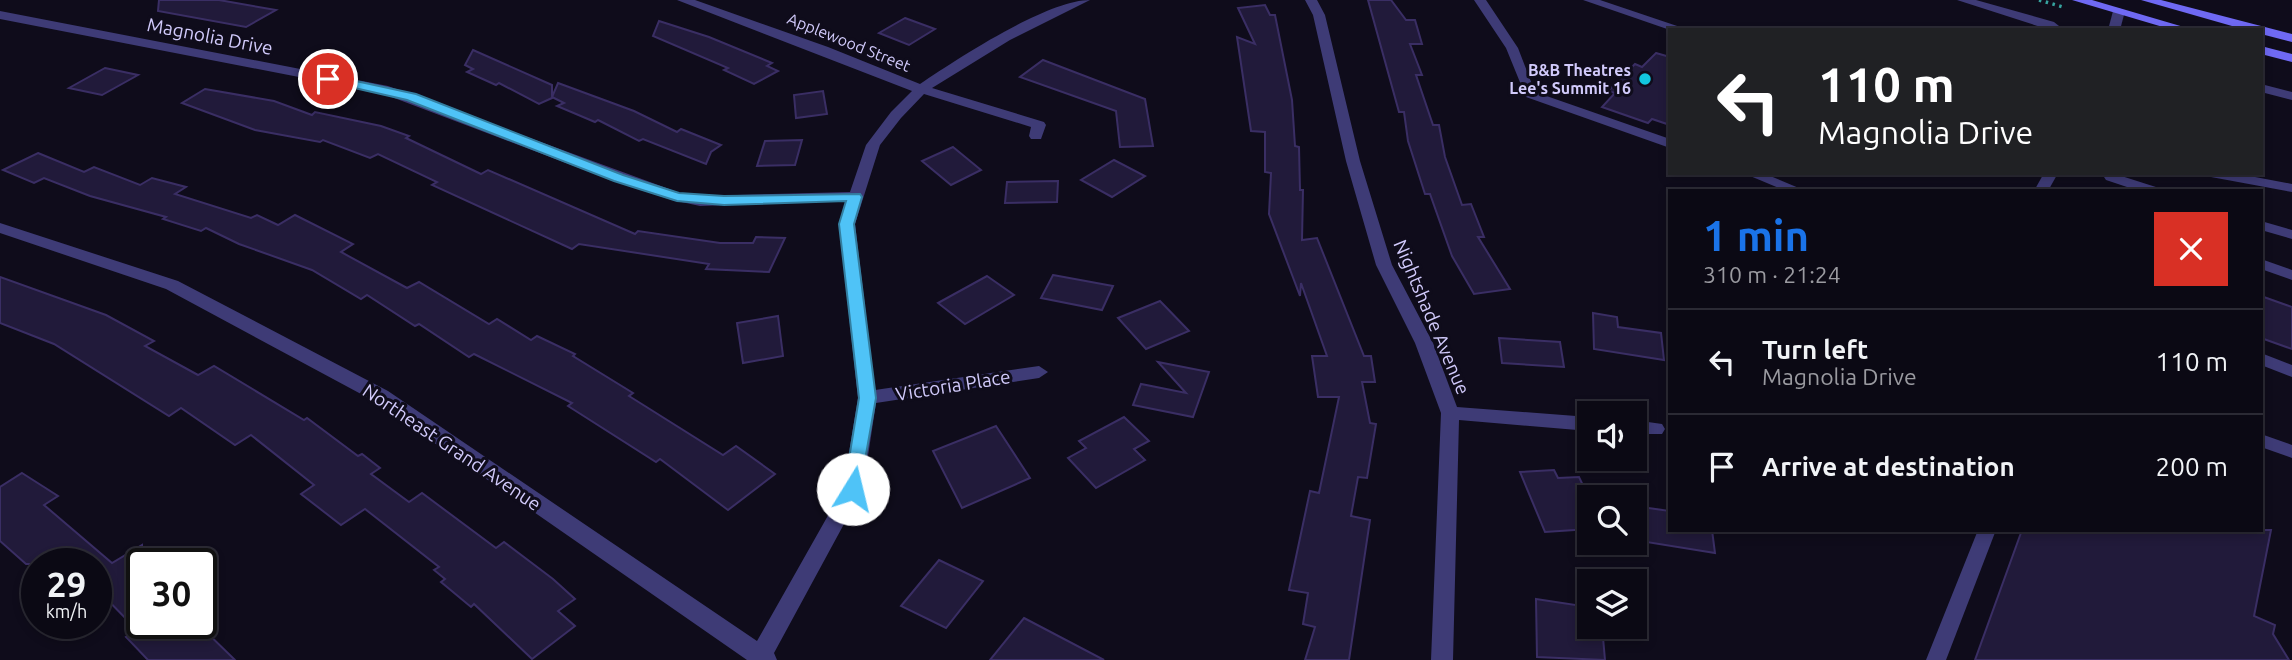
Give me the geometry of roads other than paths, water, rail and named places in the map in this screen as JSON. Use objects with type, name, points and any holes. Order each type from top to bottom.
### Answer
[{"type":"main road","points":[[2078,0],[2181,28]]},
{"type":"main road","points":[[2147,0],[2254,28]]},
{"type":"main road","points":[[2263,30],[2292,38]]},
{"type":"main road","points":[[2263,51],[2292,58]]},
{"type":"street","points":[[0,6],[10,0]]},
{"type":"street","name":"Applewood Street","points":[[683,0],[823,50],[892,80],[1039,124],[1036,136]]},
{"type":"street","points":[[761,659],[853,489],[867,398],[847,224],[873,145],[895,116],[923,88],[1005,37],[1084,0]]},
{"type":"street","name":"Nightshade Avenue","points":[[1311,0],[1319,15],[1353,161],[1384,265],[1424,343],[1450,413],[1442,660]]},
{"type":"street","name":"Magnolia Drive","points":[[0,15],[383,89],[443,109],[619,178],[677,197],[714,201],[855,197]]},
{"type":"street","name":"Northeast Grand Avenue","points":[[0,228],[172,285],[381,396],[761,659]]},
{"type":"street","name":"Victoria Place","points":[[867,398],[1039,372]]},
{"type":"street","points":[[1450,413],[1577,423]]},
{"type":"street","points":[[1647,428],[1655,429]]},
{"type":"lane","points":[[1480,0],[1512,48],[1530,94],[1668,144]]},
{"type":"lane","points":[[1589,0],[1678,28]]},
{"type":"lane","points":[[1963,0],[2050,24],[2055,28]]},
{"type":"lane","points":[[2115,28],[2119,11]]},
{"type":"lane","points":[[2263,89],[2292,96]]},
{"type":"lane","points":[[1755,175],[1794,189]]},
{"type":"lane","points":[[2112,175],[2149,189]]},
{"type":"lane","points":[[2224,175],[2292,188]]},
{"type":"lane","points":[[2263,226],[2292,235]]},
{"type":"lane","points":[[2263,265],[2292,275]]},
{"type":"lane","points":[[2263,360],[2292,370]]},
{"type":"lane","points":[[2263,441],[2292,452]]},
{"type":"lane","points":[[1936,660],[1986,532]]},
{"type":"place","name":"B&B Theatres Lee's Summit 16","points":[[1645,79]]}]
